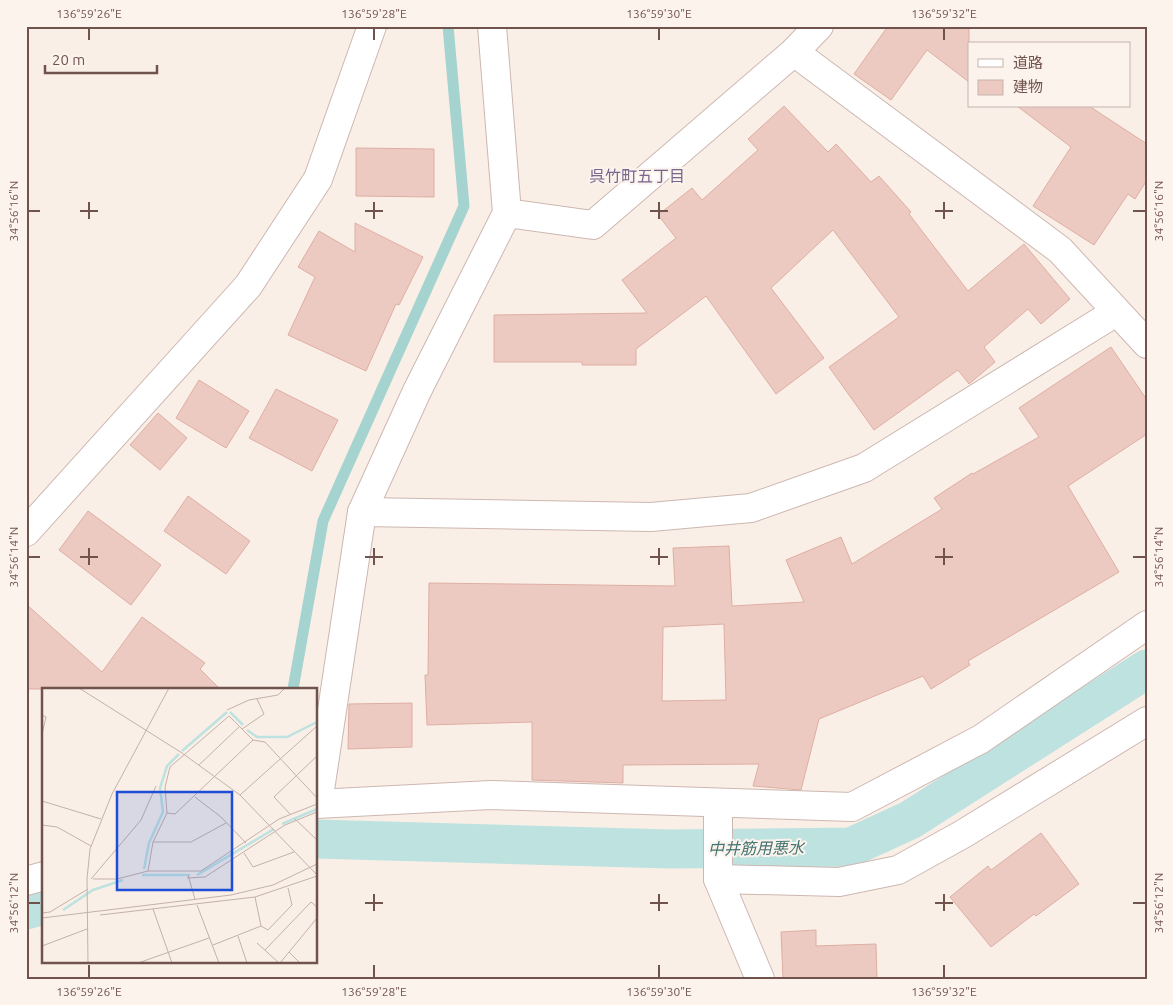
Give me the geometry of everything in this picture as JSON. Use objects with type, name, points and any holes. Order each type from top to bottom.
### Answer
[{"type":"street","points":[[26,532],[248,286],[318,179],[372,26]]},
{"type":"street","points":[[318,798],[362,512],[416,391],[507,213],[492,26]]},
{"type":"street","points":[[507,213],[594,226],[794,52],[819,26]]},
{"type":"street","points":[[794,52],[1060,250],[1147,344]]},
{"type":"street","points":[[362,512],[651,517],[751,508],[864,468],[1116,312]]},
{"type":"street","points":[[318,804],[491,795],[852,807],[981,738],[1147,625]]},
{"type":"street","points":[[718,879],[839,882],[898,870],[963,834],[1147,721]]},
{"type":"street","points":[[718,803],[718,879],[760,979]]},
{"type":"street","points":[[26,881],[42,877]]},
{"type":"building","points":[[888,26],[969,26],[968,81],[927,50],[891,100],[854,74]]},
{"type":"building","points":[[784,106],[828,152],[836,144],[871,182],[879,176],[911,212],[909,214],[968,291],[1024,244],[1070,299],[1041,324],[1028,309],[984,347],[995,362],[969,384],[958,370],[874,430],[829,367],[899,317],[833,230],[771,288],[824,358],[776,394],[706,296],[636,349],[636,365],[582,365],[582,362],[494,362],[494,315],[647,313],[622,280],[676,238],[658,215],[692,188],[702,200],[758,150],[748,139]]},
{"type":"building","points":[[1020,108],[1092,108],[1147,144],[1147,180],[1135,199],[1128,194],[1094,245],[1033,206],[1071,147]]},
{"type":"building","points":[[356,148],[434,149],[434,197],[356,196]]},
{"type":"building","points":[[355,223],[423,257],[399,305],[396,304],[366,371],[288,335],[315,277],[298,267],[319,231],[355,252]]},
{"type":"building","points":[[1111,347],[1147,400],[1147,434],[1068,486],[1119,572],[968,661],[970,665],[931,689],[923,676],[819,719],[801,790],[753,786],[759,764],[623,765],[623,783],[532,780],[532,722],[427,725],[425,675],[428,675],[429,583],[675,586],[673,548],[729,546],[732,606],[804,602],[786,560],[841,537],[852,564],[942,509],[934,498],[972,473],[1039,437],[1019,408]],"holes":[[[724,624],[726,700],[662,701],[663,627]]]},
{"type":"building","points":[[199,380],[249,411],[226,448],[176,418]]},
{"type":"building","points":[[276,389],[338,420],[312,471],[249,438]]},
{"type":"building","points":[[158,413],[187,438],[160,470],[130,445]]},
{"type":"building","points":[[188,496],[250,541],[226,574],[164,531]]},
{"type":"building","points":[[88,511],[161,565],[131,605],[59,550]]},
{"type":"building","points":[[26,604],[102,672],[142,617],[205,663],[200,669],[219,688],[42,688],[26,689]]},
{"type":"building","points":[[412,703],[412,747],[348,749],[349,704]]},
{"type":"building","points":[[1041,833],[1079,884],[1036,916],[1034,914],[991,947],[950,897],[988,866],[991,870]]},
{"type":"building","points":[[816,930],[816,946],[876,944],[877,979],[783,979],[781,932]]},
{"type":"waterway","points":[[293,688],[323,521],[464,206],[448,26]]},
{"type":"waterway","name":"中井筋用悪水","points":[[318,839],[670,849],[851,847],[910,820],[1147,669]]},
{"type":"waterway","name":"中井筋用悪水","points":[[26,910],[42,906]]},
{"type":"district","name":"呉竹町五丁目","points":[[637,176]]}]
